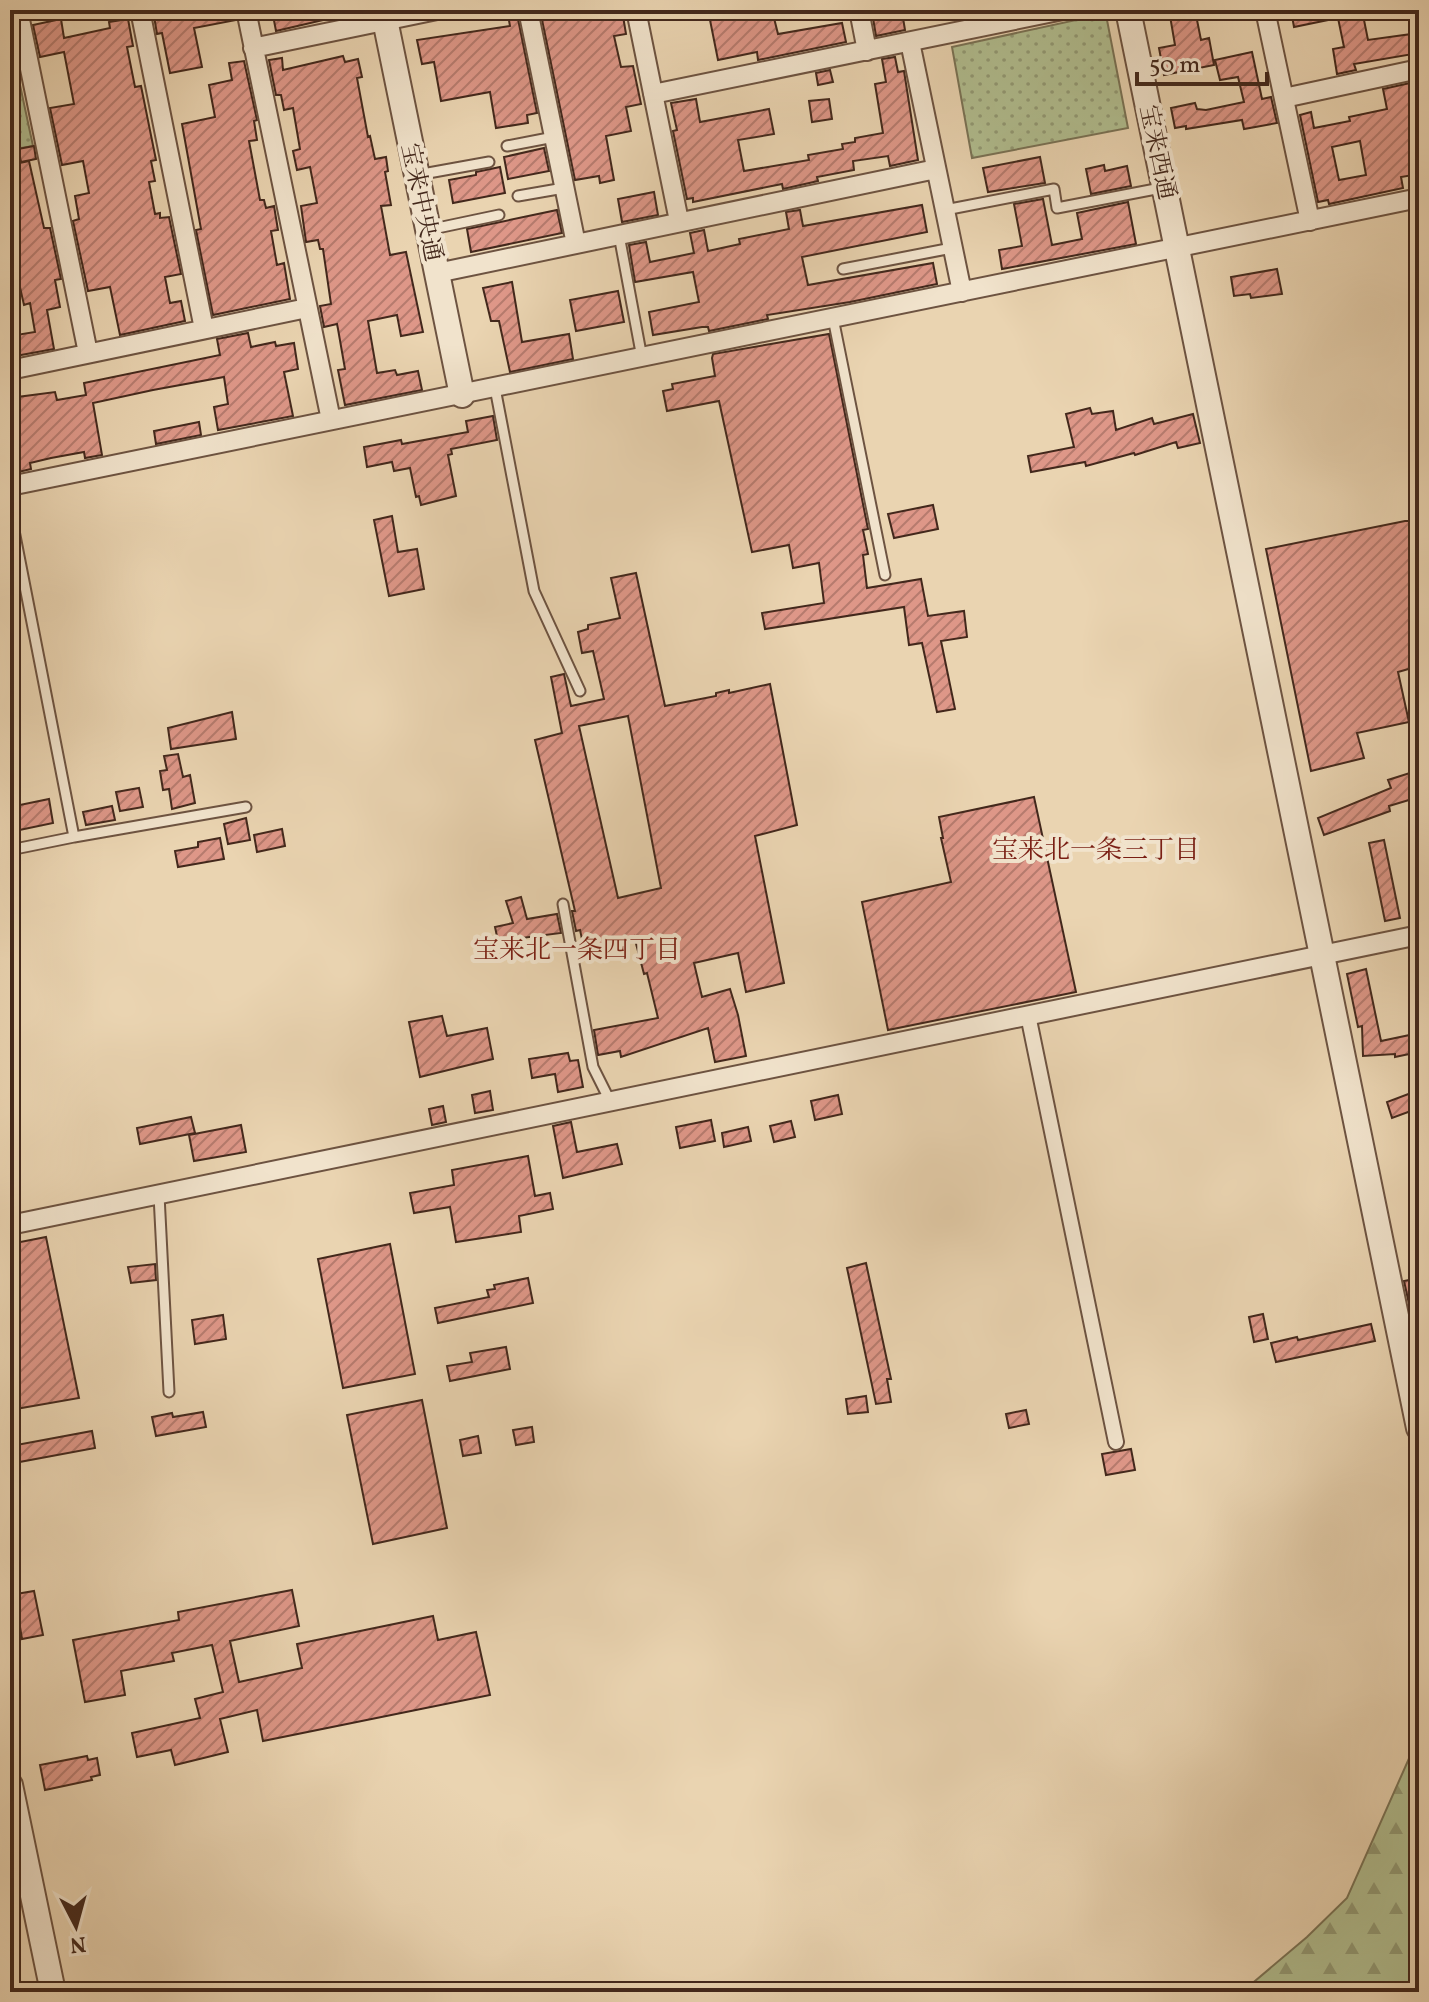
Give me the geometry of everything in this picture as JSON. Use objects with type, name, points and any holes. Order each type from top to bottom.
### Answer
[{"type":"street","points":[[10,12],[17,10],[88,353]]},
{"type":"street","points":[[140,10],[204,329]]},
{"type":"street","points":[[246,10],[331,420]]},
{"type":"street","points":[[253,48],[384,15],[437,10]]},
{"type":"street","points":[[528,10],[576,244]]},
{"type":"street","points":[[636,10],[679,221]]},
{"type":"street","points":[[859,10],[867,51]]},
{"type":"street","points":[[653,94],[1063,10]]},
{"type":"street","name":"宝来西通","points":[[1128,10],[1419,1428]]},
{"type":"street","points":[[1265,10],[1310,221]]},
{"type":"street","name":"宝来中央通","points":[[384,15],[462,395]]},
{"type":"street","points":[[910,42],[962,292]]},
{"type":"street","points":[[1284,98],[1419,69]]},
{"type":"street","points":[[437,273],[936,169]]},
{"type":"street","points":[[10,486],[1419,198]]},
{"type":"street","points":[[10,370],[307,308]]},
{"type":"street","points":[[10,1225],[1419,935]]},
{"type":"street","points":[[1028,1015],[1116,1442]]},
{"type":"street","points":[[10,1785],[53,1992]]},
{"type":"lane","points":[[507,146],[554,137]]},
{"type":"lane","points":[[417,175],[489,162]]},
{"type":"lane","points":[[945,210],[1054,189],[1057,208],[1165,187]]},
{"type":"lane","points":[[518,196],[564,188]]},
{"type":"lane","points":[[428,230],[499,215]]},
{"type":"lane","points":[[619,235],[642,358]]},
{"type":"lane","points":[[843,269],[952,248]]},
{"type":"lane","points":[[833,318],[885,575]]},
{"type":"lane","points":[[495,388],[534,591],[580,691]]},
{"type":"lane","points":[[10,510],[74,837]]},
{"type":"lane","points":[[10,850],[246,807]]},
{"type":"lane","points":[[563,904],[593,1067],[610,1101]]},
{"type":"lane","points":[[159,1195],[169,1392]]},
{"type":"green space","points":[[1099,15],[1107,20],[1128,128],[972,158],[952,47]]},
{"type":"green space","points":[[10,38],[33,146],[10,150]]},
{"type":"green space","points":[[1419,1736],[1419,1992],[1242,1992],[1347,1898]]},
{"type":"building","points":[[160,10],[234,10],[236,20],[194,28],[202,67],[170,73],[162,33],[157,34],[154,16],[160,15]]},
{"type":"building","points":[[272,10],[335,10],[336,17],[276,31]]},
{"type":"building","points":[[540,10],[622,10],[626,34],[614,36],[621,67],[633,66],[641,104],[626,107],[631,131],[606,136],[614,180],[600,183],[599,176],[575,180]]},
{"type":"building","points":[[708,10],[772,10],[778,34],[842,23],[846,42],[758,60],[757,52],[718,60]]},
{"type":"building","points":[[1169,10],[1195,10],[1201,40],[1209,38],[1214,65],[1164,75],[1159,48],[1175,45]]},
{"type":"building","points":[[1291,10],[1362,10],[1368,40],[1419,33],[1419,53],[1354,64],[1356,70],[1337,74],[1333,49],[1344,47],[1338,18],[1294,27]]},
{"type":"building","points":[[902,12],[905,30],[876,36],[873,18]]},
{"type":"building","points":[[517,14],[537,113],[527,115],[528,123],[496,128],[490,92],[441,101],[434,62],[422,64],[417,40],[510,26],[508,15]]},
{"type":"building","points":[[61,19],[64,38],[110,28],[109,22],[128,19],[133,46],[127,47],[135,87],[141,86],[156,160],[151,161],[155,181],[149,182],[155,214],[160,213],[160,218],[169,217],[181,274],[165,277],[170,303],[181,301],[185,321],[120,335],[110,287],[88,291],[73,221],[79,219],[75,196],[89,193],[83,161],[62,165],[50,108],[74,104],[64,52],[40,57],[33,25]]},
{"type":"building","points":[[1252,52],[1262,99],[1271,97],[1277,123],[1244,129],[1242,120],[1175,128],[1171,108],[1195,103],[1197,109],[1206,110],[1244,102],[1238,77],[1220,80],[1215,60]]},
{"type":"building","points":[[343,56],[345,62],[358,59],[362,77],[357,78],[368,137],[375,159],[386,157],[388,171],[385,172],[391,205],[381,206],[390,255],[406,252],[423,332],[401,336],[397,315],[368,321],[377,373],[395,370],[397,375],[418,371],[422,390],[345,405],[338,370],[345,369],[337,324],[324,327],[320,306],[331,304],[323,249],[320,249],[318,240],[306,242],[301,206],[317,203],[310,167],[297,170],[293,151],[300,149],[293,108],[284,110],[281,95],[276,95],[269,60],[282,58],[283,70]]},
{"type":"building","points":[[895,57],[898,72],[904,71],[918,160],[890,166],[888,156],[853,161],[854,170],[817,177],[818,181],[783,189],[782,184],[693,202],[693,198],[687,199],[673,131],[677,130],[671,103],[696,99],[700,122],[769,109],[774,134],[738,140],[744,171],[809,160],[808,155],[843,149],[842,144],[855,142],[855,138],[883,133],[875,84],[886,82],[882,59]]},
{"type":"building","points":[[244,61],[257,120],[254,121],[257,140],[249,141],[260,200],[264,200],[266,208],[274,206],[278,230],[271,231],[277,265],[284,263],[290,299],[213,315],[196,230],[201,229],[182,124],[215,117],[209,85],[232,80],[229,63]]},
{"type":"building","points":[[830,70],[833,82],[818,85],[816,73]]},
{"type":"building","points":[[1419,81],[1419,174],[1401,177],[1403,188],[1329,204],[1328,200],[1318,202],[1300,115],[1311,112],[1314,128],[1350,121],[1349,117],[1387,109],[1383,89]],"holes":[[[1360,141],[1366,175],[1339,180],[1332,147]]]},
{"type":"building","points":[[829,99],[832,119],[812,122],[809,101]]},
{"type":"building","points":[[34,146],[36,159],[21,162],[18,149]]},
{"type":"building","points":[[544,148],[549,171],[508,179],[504,157]]},
{"type":"building","points":[[1040,157],[1045,183],[988,192],[983,168]]},
{"type":"building","points":[[29,161],[44,228],[50,228],[61,279],[55,280],[60,307],[47,310],[54,349],[10,357],[10,336],[35,332],[30,303],[24,305],[17,274],[10,276],[10,165]]},
{"type":"building","points":[[1104,165],[1105,171],[1127,166],[1131,186],[1091,194],[1086,169]]},
{"type":"building","points":[[500,167],[505,193],[453,203],[449,180]]},
{"type":"building","points":[[654,192],[658,215],[622,222],[618,199]]},
{"type":"building","points":[[1043,199],[1052,245],[1082,239],[1077,213],[1128,202],[1136,244],[1002,269],[999,250],[1022,246],[1014,204]]},
{"type":"building","points":[[922,205],[927,232],[802,257],[808,285],[933,263],[937,284],[767,315],[768,319],[709,331],[708,327],[702,327],[653,335],[649,312],[699,302],[693,272],[635,282],[629,245],[646,242],[650,262],[694,253],[690,233],[704,230],[708,251],[740,244],[739,239],[789,229],[786,212],[800,210],[803,226]]},
{"type":"building","points":[[557,210],[562,233],[471,252],[467,229]]},
{"type":"building","points":[[1277,269],[1282,294],[1251,298],[1250,294],[1234,296],[1231,277]]},
{"type":"building","points":[[512,282],[522,342],[569,334],[573,359],[510,372],[499,321],[491,321],[483,288]]},
{"type":"building","points":[[618,291],[624,322],[576,331],[570,300]]},
{"type":"building","points":[[248,333],[251,347],[275,342],[276,346],[294,343],[298,369],[284,372],[293,416],[218,430],[214,407],[228,404],[224,377],[153,390],[93,403],[102,455],[85,458],[84,452],[51,458],[30,463],[31,469],[10,474],[10,398],[55,392],[57,400],[86,395],[84,383],[220,355],[217,339]]},
{"type":"building","points":[[829,334],[868,529],[863,530],[868,554],[863,555],[867,588],[921,579],[928,616],[964,611],[967,637],[941,641],[955,709],[937,712],[922,643],[909,645],[904,607],[765,629],[762,613],[824,603],[819,563],[793,568],[789,545],[752,552],[719,401],[667,411],[663,391],[673,389],[672,384],[715,376],[713,354]]},
{"type":"building","points":[[1090,408],[1092,414],[1113,411],[1116,430],[1152,418],[1154,424],[1193,414],[1200,443],[1178,448],[1176,442],[1086,466],[1085,462],[1031,472],[1028,456],[1074,447],[1066,414]]},
{"type":"building","points":[[493,416],[497,440],[451,449],[452,454],[448,455],[456,496],[421,505],[419,496],[416,497],[410,468],[394,471],[392,462],[367,467],[364,447],[401,440],[402,444],[468,432],[466,421]]},
{"type":"building","points":[[199,422],[201,435],[156,444],[154,431]]},
{"type":"building","points":[[933,505],[938,529],[894,538],[888,514]]},
{"type":"building","points":[[392,516],[398,552],[417,549],[424,589],[389,596],[374,520]]},
{"type":"building","points":[[1405,521],[1419,521],[1419,666],[1398,672],[1409,722],[1357,733],[1364,758],[1311,771],[1266,549]]},
{"type":"building","points":[[636,573],[665,706],[716,696],[716,693],[729,690],[729,693],[770,684],[797,825],[755,836],[784,983],[746,992],[738,953],[694,963],[702,997],[730,989],[746,1056],[715,1062],[708,1028],[621,1057],[620,1051],[598,1055],[594,1030],[658,1018],[634,936],[584,948],[580,930],[576,931],[572,911],[575,911],[535,740],[562,733],[551,677],[564,674],[571,706],[604,699],[593,651],[582,653],[578,632],[588,629],[588,625],[620,618],[611,578]],"holes":[[[628,716],[661,888],[618,898],[579,726]]]},
{"type":"building","points":[[232,712],[236,739],[171,749],[168,728]]},
{"type":"building","points":[[178,754],[183,777],[190,775],[195,803],[172,809],[169,789],[163,790],[160,771],[167,770],[164,756]]},
{"type":"building","points":[[1419,770],[1419,797],[1389,806],[1390,811],[1324,835],[1318,818],[1391,788],[1388,780]]},
{"type":"building","points":[[139,788],[143,807],[120,811],[116,792]]},
{"type":"building","points":[[1034,797],[1076,992],[888,1030],[862,902],[951,882],[939,817]]},
{"type":"building","points":[[49,799],[53,823],[10,832],[10,807]]},
{"type":"building","points":[[112,806],[115,820],[86,825],[83,812]]},
{"type":"building","points":[[246,818],[250,840],[228,844],[224,824]]},
{"type":"building","points":[[282,829],[285,846],[257,852],[254,835]]},
{"type":"building","points":[[220,838],[224,859],[178,867],[175,851],[198,847],[198,842]]},
{"type":"building","points":[[1384,840],[1400,918],[1385,921],[1369,843]]},
{"type":"building","points":[[521,897],[527,919],[557,914],[561,933],[498,941],[495,927],[513,923],[506,901]]},
{"type":"building","points":[[1366,969],[1381,1041],[1419,1033],[1419,1052],[1395,1057],[1395,1054],[1363,1056],[1362,1026],[1358,1027],[1347,974]]},
{"type":"building","points":[[442,1016],[447,1036],[487,1028],[493,1059],[420,1077],[409,1022]]},
{"type":"building","points":[[568,1053],[570,1061],[578,1060],[583,1087],[558,1092],[555,1074],[532,1078],[529,1059]]},
{"type":"building","points":[[1419,1090],[1419,1108],[1392,1118],[1387,1102]]},
{"type":"building","points":[[490,1091],[493,1110],[475,1113],[472,1095]]},
{"type":"building","points":[[838,1095],[842,1114],[815,1120],[811,1101]]},
{"type":"building","points":[[443,1106],[446,1122],[432,1125],[429,1109]]},
{"type":"building","points":[[191,1117],[195,1133],[140,1144],[137,1128]]},
{"type":"building","points":[[711,1120],[715,1141],[680,1148],[676,1127]]},
{"type":"building","points":[[791,1121],[795,1137],[774,1142],[770,1126]]},
{"type":"building","points":[[571,1122],[577,1152],[617,1144],[622,1164],[563,1178],[553,1126]]},
{"type":"building","points":[[241,1125],[246,1152],[194,1161],[189,1135]]},
{"type":"building","points":[[748,1127],[751,1141],[724,1147],[722,1133]]},
{"type":"building","points":[[528,1156],[535,1196],[550,1193],[553,1209],[519,1216],[521,1232],[456,1242],[450,1207],[414,1213],[410,1193],[454,1185],[452,1170]]},
{"type":"building","points":[[46,1237],[79,1398],[10,1410],[10,1244]]},
{"type":"building","points":[[390,1244],[415,1374],[343,1388],[318,1259]]},
{"type":"building","points":[[866,1263],[891,1379],[887,1379],[891,1402],[876,1404],[847,1268]]},
{"type":"building","points":[[155,1264],[156,1280],[131,1283],[128,1267]]},
{"type":"building","points":[[528,1278],[533,1303],[438,1323],[435,1308],[489,1297],[487,1290],[495,1289],[494,1285]]},
{"type":"building","points":[[1419,1278],[1419,1321],[1413,1322],[1404,1281]]},
{"type":"building","points":[[1263,1314],[1268,1339],[1254,1342],[1249,1317]]},
{"type":"building","points":[[223,1315],[226,1339],[195,1344],[192,1320]]},
{"type":"building","points":[[1371,1324],[1375,1341],[1276,1362],[1271,1343]]},
{"type":"building","points":[[506,1347],[510,1369],[450,1381],[447,1366],[472,1362],[470,1353]]},
{"type":"building","points":[[866,1396],[868,1412],[848,1414],[846,1399]]},
{"type":"building","points":[[422,1400],[447,1528],[373,1544],[347,1415]]},
{"type":"building","points":[[1026,1410],[1029,1424],[1009,1428],[1006,1414]]},
{"type":"building","points":[[203,1412],[206,1427],[156,1436],[152,1417]]},
{"type":"building","points":[[532,1427],[534,1442],[516,1445],[513,1430]]},
{"type":"building","points":[[92,1431],[95,1448],[14,1463],[11,1446]]},
{"type":"building","points":[[478,1436],[481,1453],[463,1456],[460,1440]]},
{"type":"building","points":[[1131,1449],[1135,1470],[1106,1475],[1102,1454]]},
{"type":"building","points":[[292,1590],[299,1626],[230,1641],[239,1682],[302,1668],[297,1644],[433,1616],[438,1640],[476,1632],[490,1695],[263,1741],[257,1710],[220,1719],[228,1752],[175,1765],[171,1750],[137,1757],[132,1733],[200,1718],[195,1699],[223,1692],[212,1645],[172,1653],[174,1661],[121,1671],[125,1695],[85,1702],[73,1640],[179,1620],[178,1612]]},
{"type":"building","points":[[34,1591],[43,1635],[22,1639],[18,1615],[10,1617],[10,1595]]},
{"type":"building","points":[[87,1756],[88,1760],[97,1758],[100,1775],[91,1777],[92,1780],[45,1790],[40,1765]]},
{"type":"district","name":"宝来北一条三丁目","points":[[1096,849]]},
{"type":"district","name":"宝来北一条四丁目","points":[[577,949]]}]
